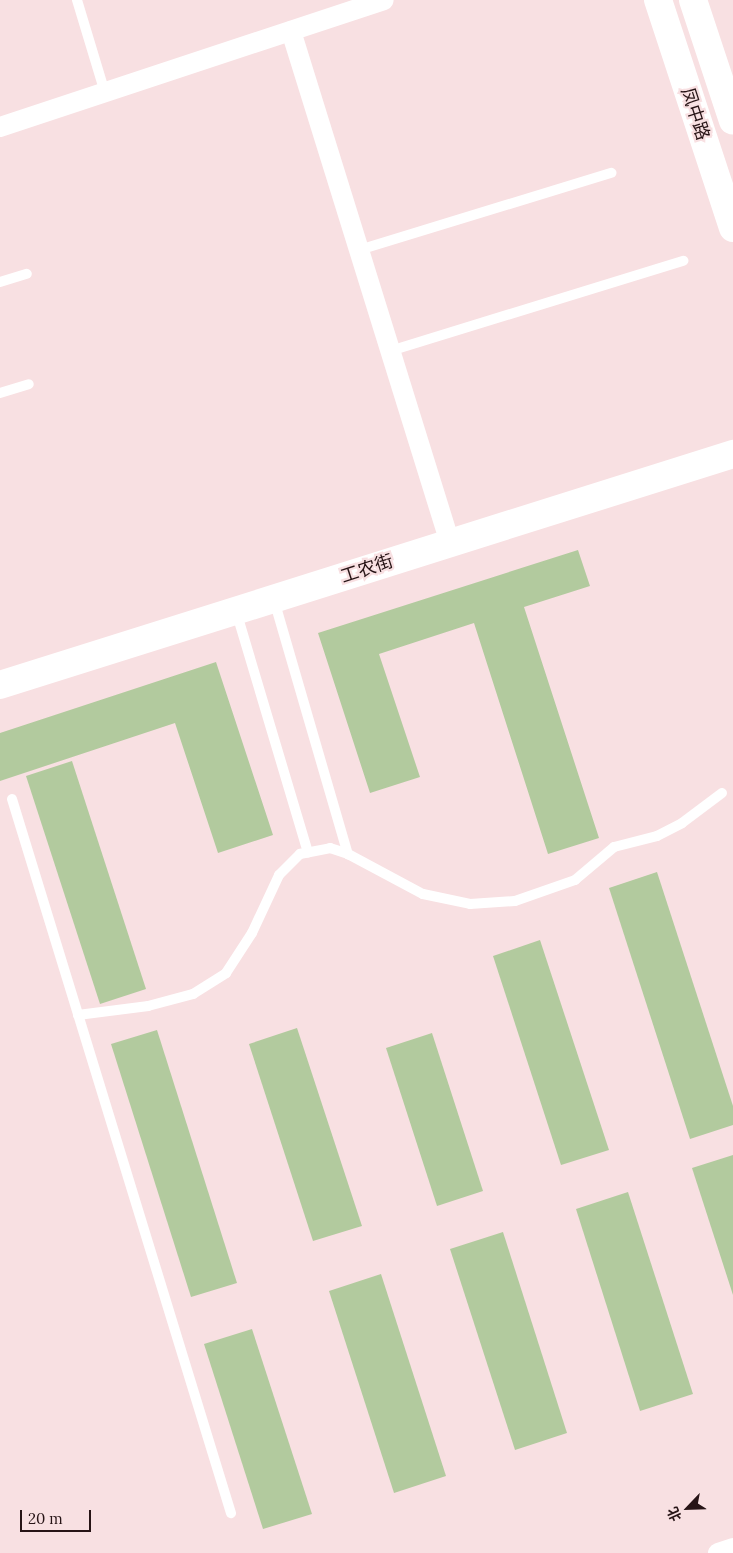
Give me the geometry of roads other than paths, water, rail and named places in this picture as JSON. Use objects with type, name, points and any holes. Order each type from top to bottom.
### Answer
[{"type":"street","points":[[0,127],[384,0]]},
{"type":"street","name":"凤中路","points":[[658,0],[733,228]]},
{"type":"street","name":"凤中路","points":[[693,0],[733,121]]},
{"type":"street","points":[[291,31],[450,543]]},
{"type":"street","name":"工农街","points":[[0,684],[733,454]]},
{"type":"street","points":[[718,1553],[733,1548]]},
{"type":"lane","points":[[77,0],[104,93]]},
{"type":"lane","points":[[359,250],[611,173]]},
{"type":"lane","points":[[390,351],[683,261]]},
{"type":"lane","points":[[0,282],[27,274]]},
{"type":"lane","points":[[0,393],[28,384]]},
{"type":"lane","points":[[273,599],[348,854]]},
{"type":"lane","points":[[235,610],[308,852]]},
{"type":"lane","points":[[78,1014],[148,1006],[194,994],[226,973],[252,933],[279,875],[300,854],[330,848],[348,854],[423,894],[470,904],[515,901],[575,880],[614,847],[657,836],[682,823],[722,793]]},
{"type":"lane","points":[[12,799],[231,1513]]}]
